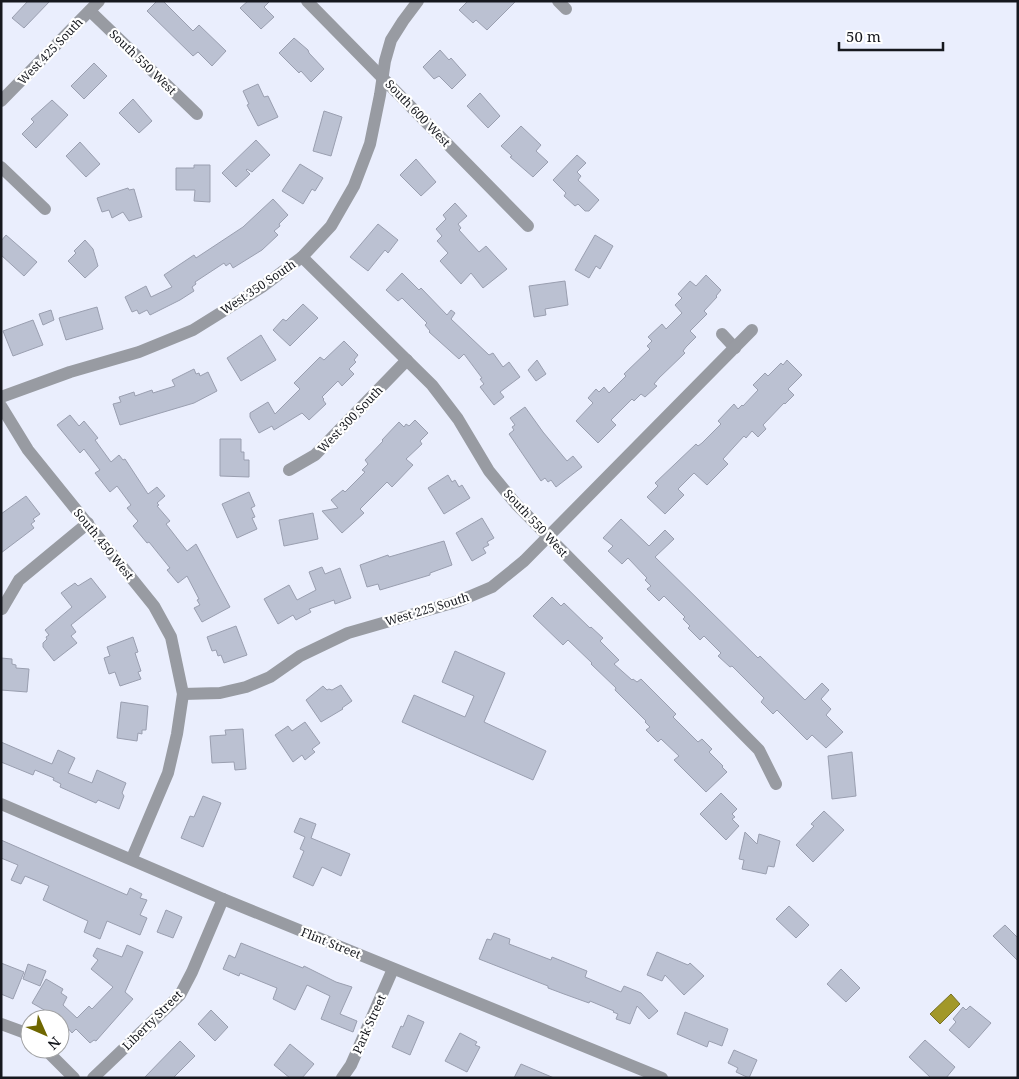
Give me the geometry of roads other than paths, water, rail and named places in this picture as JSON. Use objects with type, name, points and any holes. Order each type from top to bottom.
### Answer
[{"type":"street","name":"South 600 West","points":[[306,1],[528,226]]},
{"type":"street","name":"West 350 South","points":[[1,397],[70,372],[139,352],[193,330],[262,286],[302,257],[331,226],[354,186],[370,144],[385,61],[391,40],[418,1]]},
{"type":"street","name":"West 425 South","points":[[1,101],[94,6]]},
{"type":"street","name":"South 550 West","points":[[94,6],[197,114]]},
{"type":"street","points":[[1,167],[44,209]]},
{"type":"street","name":"South 550 West","points":[[302,257],[432,385],[458,418],[490,471],[516,504],[759,750],[776,784]]},
{"type":"street","name":"West 225 South","points":[[183,694],[220,693],[246,687],[270,677],[300,656],[348,633],[458,601],[492,587],[524,561],[752,330]]},
{"type":"street","points":[[722,334],[735,348]]},
{"type":"street","name":"West 300 South","points":[[288,470],[315,455],[407,360]]},
{"type":"street","name":"South 450 West","points":[[1,406],[28,450],[154,606],[171,637],[183,694]]},
{"type":"street","points":[[2,609],[19,580],[88,523]]},
{"type":"street","points":[[132,858],[168,773],[177,734],[183,694]]},
{"type":"street","name":"Flint Street","points":[[1,804],[132,858],[223,899],[662,1078]]},
{"type":"street","name":"Liberty Street","points":[[93,1078],[180,995],[192,972],[223,899]]},
{"type":"street","name":"Park Street","points":[[342,1078],[351,1065],[393,968]]},
{"type":"street","points":[[1,1024],[20,1031]]},
{"type":"street","points":[[55,1059],[74,1078]]}]
